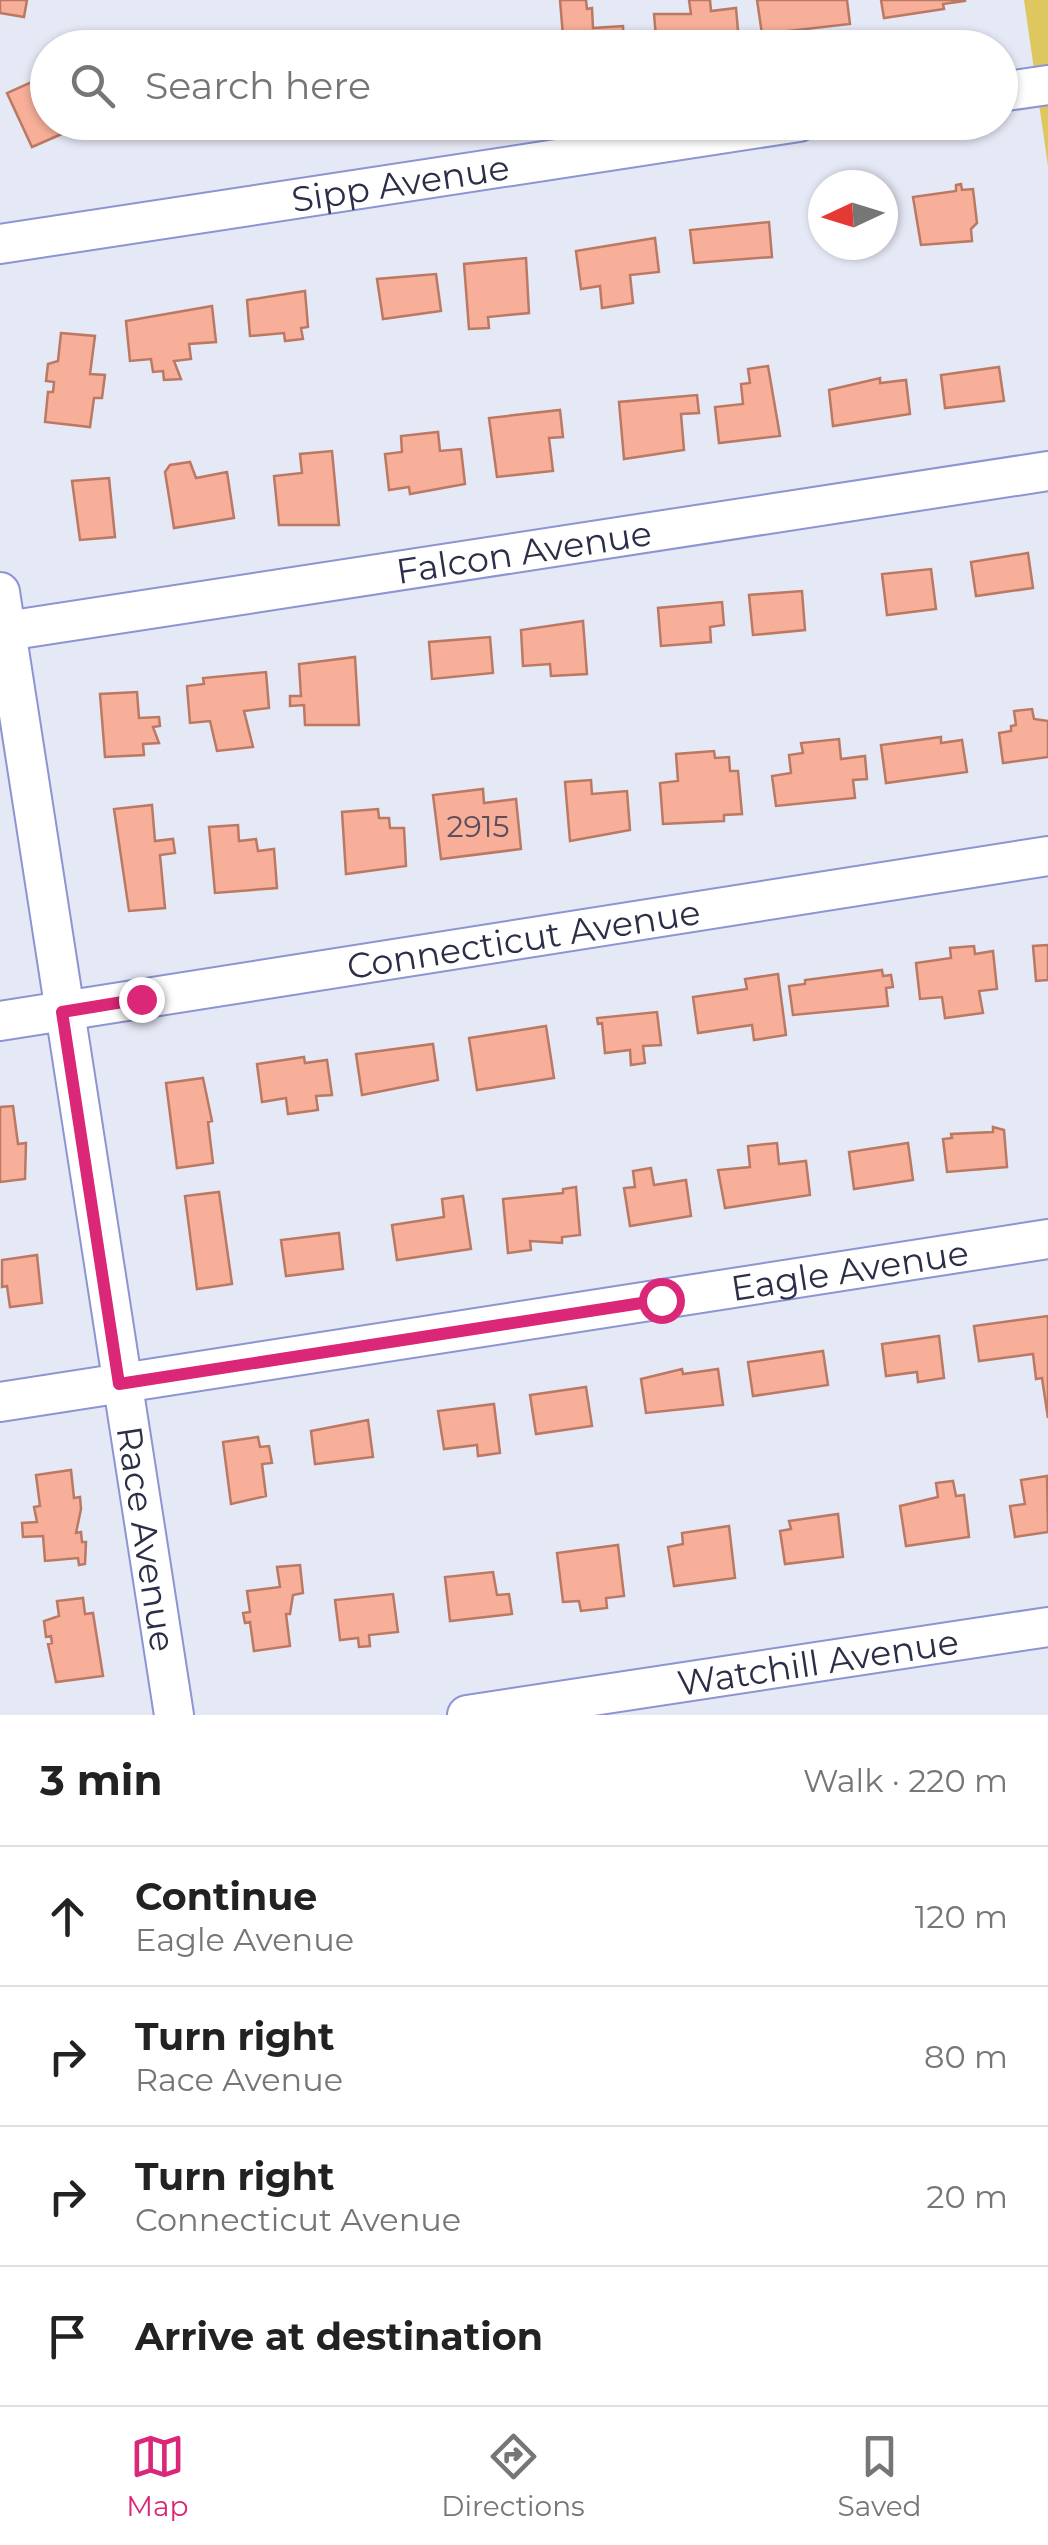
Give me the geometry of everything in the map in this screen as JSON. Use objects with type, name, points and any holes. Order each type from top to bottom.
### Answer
[{"type":"street","points":[[1018,89],[1048,85]]},
{"type":"street","name":"Sipp Avenue","points":[[0,244],[681,140]]},
{"type":"street","name":"Falcon Avenue","points":[[3,631],[1048,472]]},
{"type":"street","name":"Race Avenue","points":[[0,592],[119,1384],[174,1715]]},
{"type":"street","name":"Connecticut Avenue","points":[[0,1021],[1048,856]]},
{"type":"street","name":"Eagle Avenue","points":[[0,1402],[1048,1239]]},
{"type":"street","name":"Watchill Avenue","points":[[467,1715],[1048,1627]]},
{"type":"shaded area","points":[[1024,0],[1048,0],[1048,166]]},
{"type":"building","points":[[0,0],[27,0],[24,17],[0,13]]},
{"type":"building","points":[[560,0],[586,0],[587,9],[592,8],[593,28],[623,26],[623,30],[562,30]]},
{"type":"building","points":[[689,0],[710,0],[711,11],[736,8],[738,30],[655,30],[654,14],[691,14]]},
{"type":"building","points":[[757,0],[847,0],[850,24],[761,30]]},
{"type":"building","points":[[881,0],[965,1],[943,4],[944,9],[884,18]]},
{"type":"building","points":[[30,83],[30,140],[48,140],[32,147],[7,93]]},
{"type":"building","points":[[961,184],[962,190],[973,189],[977,223],[971,229],[972,241],[921,245],[913,197],[956,191],[956,185]]},
{"type":"building","points":[[769,222],[772,257],[694,263],[690,230]]},
{"type":"building","points":[[655,238],[659,272],[630,275],[633,303],[602,308],[600,286],[581,289],[576,251]]},
{"type":"building","points":[[526,258],[529,313],[488,317],[489,328],[469,329],[464,264]]},
{"type":"building","points":[[436,274],[441,311],[383,319],[377,279]]},
{"type":"building","points":[[305,291],[308,327],[301,328],[303,339],[285,341],[284,333],[250,336],[247,300]]},
{"type":"building","points":[[212,306],[216,342],[189,344],[191,359],[174,361],[181,379],[164,380],[163,371],[153,372],[151,359],[130,361],[126,321]]},
{"type":"building","points":[[61,333],[95,336],[90,374],[105,375],[102,398],[94,398],[90,427],[45,422],[48,392],[53,392],[54,382],[46,381],[48,364],[58,361]]},
{"type":"building","points":[[768,366],[780,436],[719,443],[715,407],[743,404],[741,384],[750,383],[748,369]]},
{"type":"building","points":[[999,367],[1004,401],[945,408],[941,375]]},
{"type":"building","points":[[880,378],[880,383],[906,380],[910,414],[833,426],[829,390]]},
{"type":"building","points":[[697,395],[699,413],[681,414],[684,450],[624,459],[619,402]]},
{"type":"building","points":[[560,410],[563,437],[549,438],[553,471],[497,477],[489,418]]},
{"type":"building","points":[[438,432],[440,451],[461,449],[465,484],[410,494],[409,487],[389,490],[385,454],[402,452],[401,436]]},
{"type":"building","points":[[332,451],[339,525],[279,525],[274,476],[302,473],[300,454]]},
{"type":"building","points":[[190,462],[196,478],[227,472],[234,518],[174,528],[165,472],[170,465]]},
{"type":"building","points":[[109,478],[115,537],[80,540],[72,481]]},
{"type":"building","points":[[1028,553],[1033,588],[976,596],[971,562]]},
{"type":"building","points":[[931,569],[936,609],[887,615],[882,574]]},
{"type":"building","points":[[802,591],[805,630],[753,635],[749,595]]},
{"type":"building","points":[[722,602],[724,625],[710,627],[711,642],[661,646],[658,608]]},
{"type":"building","points":[[583,621],[587,674],[551,676],[550,664],[523,666],[521,630]]},
{"type":"building","points":[[490,637],[493,673],[432,679],[429,642]]},
{"type":"building","points":[[355,657],[359,725],[305,725],[304,705],[290,706],[290,696],[301,696],[299,664]]},
{"type":"building","points":[[266,672],[269,708],[244,711],[253,747],[217,751],[210,721],[190,723],[187,686],[204,684],[203,678]]},
{"type":"building","points":[[137,692],[139,718],[159,717],[160,726],[153,727],[159,743],[143,744],[144,755],[105,757],[100,694]]},
{"type":"building","points":[[1032,709],[1034,719],[1048,721],[1048,757],[1003,763],[999,733],[1011,731],[1011,726],[1016,725],[1014,711]]},
{"type":"building","points":[[941,737],[941,743],[962,740],[967,772],[886,783],[881,745]]},
{"type":"building","points":[[839,739],[841,759],[865,756],[867,779],[853,780],[855,798],[776,806],[772,776],[791,773],[789,755],[803,753],[801,743]]},
{"type":"building","points":[[714,751],[715,758],[729,757],[730,771],[738,771],[742,814],[724,815],[724,821],[663,824],[660,783],[678,781],[676,754]]},
{"type":"building","points":[[591,780],[592,794],[627,791],[630,830],[570,841],[565,782]]},
{"type":"building","points":[[483,789],[484,803],[516,799],[521,849],[441,859],[433,795]]},
{"type":"building","points":[[152,805],[155,841],[173,839],[175,853],[160,855],[165,908],[129,911],[114,809]]},
{"type":"building","points":[[378,809],[379,818],[389,818],[390,828],[404,828],[406,866],[346,874],[342,812]]},
{"type":"building","points":[[238,825],[239,841],[256,839],[258,851],[274,849],[277,888],[215,893],[209,827]]},
{"type":"building","points":[[1048,945],[1048,980],[1036,981],[1033,946]]},
{"type":"building","points":[[974,946],[975,954],[993,951],[997,989],[979,991],[983,1013],[945,1018],[942,997],[920,999],[916,963],[951,958],[950,948]]},
{"type":"building","points":[[882,970],[883,976],[891,975],[893,987],[886,988],[888,1006],[793,1015],[789,986],[805,984],[805,980]]},
{"type":"building","points":[[778,974],[786,1035],[754,1040],[752,1025],[698,1033],[693,997],[747,989],[745,979]]},
{"type":"building","points":[[657,1012],[661,1045],[643,1046],[645,1063],[631,1065],[630,1050],[605,1053],[602,1023],[598,1024],[597,1018]]},
{"type":"building","points":[[546,1026],[554,1078],[477,1090],[469,1038]]},
{"type":"building","points":[[433,1044],[438,1080],[362,1095],[356,1054]]},
{"type":"building","points":[[304,1057],[305,1063],[327,1060],[332,1095],[316,1096],[318,1110],[288,1114],[286,1098],[262,1102],[257,1064]]},
{"type":"building","points":[[203,1078],[212,1121],[208,1122],[213,1163],[177,1168],[166,1083]]},
{"type":"building","points":[[13,1106],[18,1144],[26,1143],[25,1179],[0,1182],[0,1107]]},
{"type":"building","points":[[993,1127],[1004,1130],[1007,1167],[947,1172],[943,1139],[952,1138],[951,1134],[993,1132]]},
{"type":"building","points":[[777,1143],[779,1164],[806,1161],[810,1195],[725,1208],[718,1170],[750,1167],[748,1146]]},
{"type":"building","points":[[908,1143],[913,1180],[854,1189],[849,1152]]},
{"type":"building","points":[[651,1168],[654,1185],[686,1180],[691,1216],[630,1226],[624,1188],[635,1187],[633,1171]]},
{"type":"building","points":[[576,1187],[580,1235],[562,1237],[562,1243],[530,1241],[531,1250],[508,1253],[503,1199],[563,1193],[563,1189]]},
{"type":"building","points":[[219,1192],[232,1284],[197,1289],[185,1196]]},
{"type":"building","points":[[463,1196],[471,1249],[397,1260],[392,1225],[444,1217],[442,1199]]},
{"type":"building","points":[[339,1233],[343,1269],[286,1276],[281,1240]]},
{"type":"building","points":[[37,1255],[42,1303],[10,1307],[7,1286],[2,1287],[2,1260]]},
{"type":"building","points":[[1048,1316],[1048,1418],[1042,1378],[1036,1379],[1033,1354],[979,1361],[974,1326]]},
{"type":"building","points":[[939,1336],[944,1378],[918,1382],[917,1372],[886,1376],[882,1344]]},
{"type":"building","points":[[823,1351],[828,1385],[753,1396],[748,1362]]},
{"type":"building","points":[[682,1369],[683,1374],[718,1369],[723,1405],[646,1413],[641,1379]]},
{"type":"building","points":[[586,1387],[592,1426],[536,1434],[530,1395]]},
{"type":"building","points":[[494,1404],[500,1453],[478,1456],[477,1445],[444,1449],[438,1411]]},
{"type":"building","points":[[368,1420],[373,1457],[315,1464],[311,1431]]},
{"type":"building","points":[[258,1437],[260,1447],[269,1446],[272,1463],[262,1464],[266,1496],[231,1504],[223,1442]]},
{"type":"building","points":[[71,1470],[74,1498],[80,1497],[81,1509],[76,1533],[81,1532],[82,1542],[86,1542],[85,1564],[79,1565],[78,1558],[45,1561],[43,1536],[23,1537],[22,1523],[37,1522],[34,1507],[40,1506],[36,1475]]},
{"type":"building","points":[[1047,1476],[1048,1532],[1015,1537],[1010,1506],[1025,1504],[1021,1480]]},
{"type":"building","points":[[953,1481],[956,1496],[964,1495],[969,1537],[906,1546],[900,1506],[938,1497],[936,1483]]},
{"type":"building","points":[[838,1514],[843,1557],[785,1564],[780,1531],[791,1529],[789,1521]]},
{"type":"building","points":[[729,1526],[735,1578],[674,1586],[668,1547],[683,1544],[682,1533]]},
{"type":"building","points":[[618,1545],[624,1596],[606,1598],[607,1608],[581,1611],[579,1601],[563,1602],[557,1553]]},
{"type":"building","points":[[300,1565],[303,1593],[293,1595],[290,1614],[286,1614],[290,1646],[254,1651],[250,1622],[245,1623],[243,1613],[250,1612],[247,1591],[280,1587],[277,1567]]},
{"type":"building","points":[[493,1572],[497,1595],[509,1594],[512,1614],[450,1621],[445,1577]]},
{"type":"building","points":[[393,1594],[398,1632],[369,1635],[370,1646],[359,1647],[358,1638],[340,1640],[335,1600]]},
{"type":"building","points":[[83,1598],[85,1614],[93,1613],[103,1676],[56,1682],[48,1644],[52,1643],[51,1636],[46,1637],[44,1621],[59,1616],[57,1601]]},
{"type":"route","points":[[141,999],[62,1012],[119,1384],[661,1300]]}]
